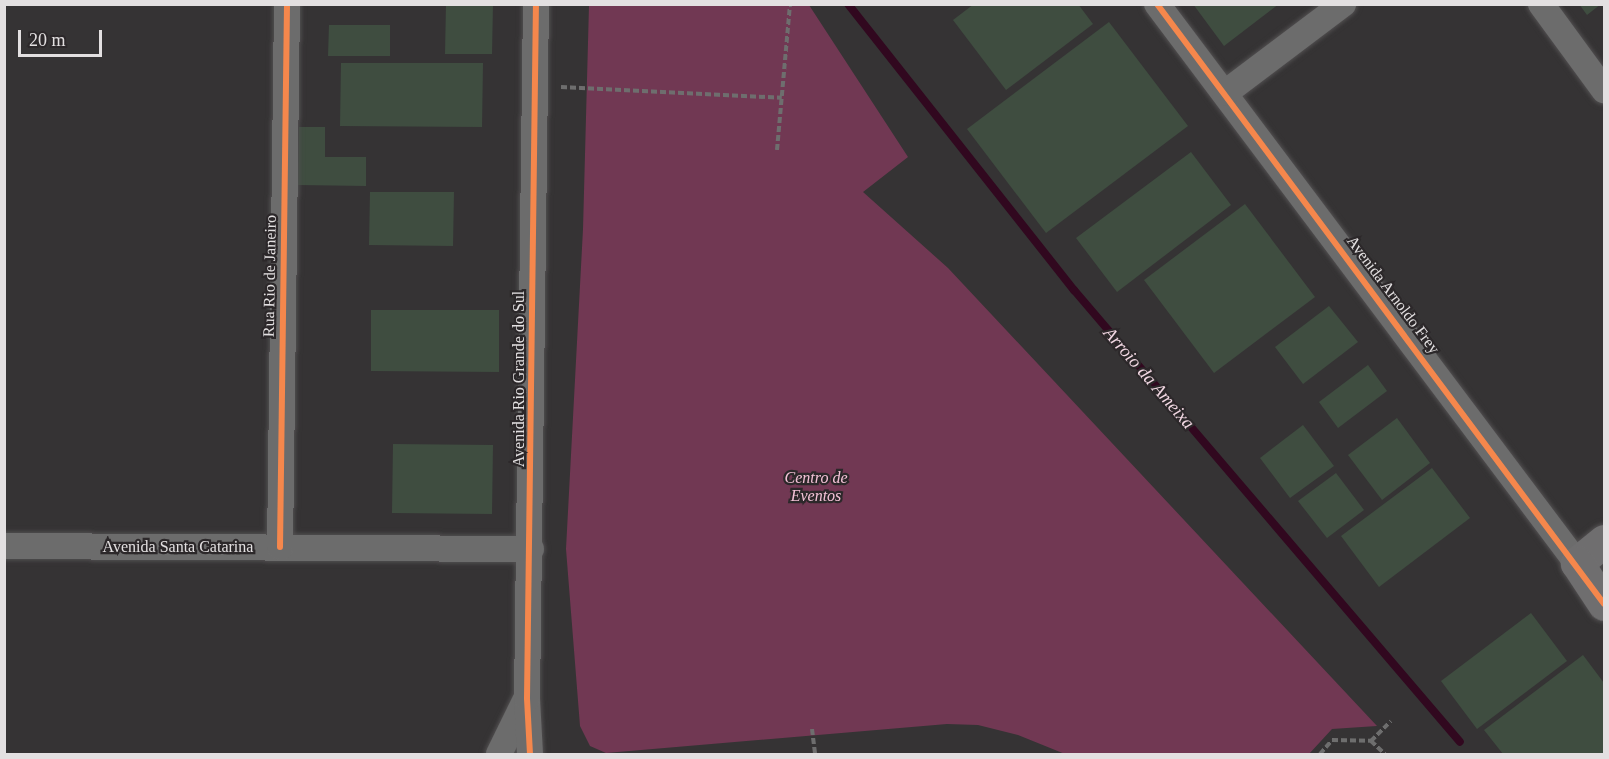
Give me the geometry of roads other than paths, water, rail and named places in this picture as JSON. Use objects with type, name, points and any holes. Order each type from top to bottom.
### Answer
[{"type":"street","name":"Rua Rio de Janeiro","points":[[280,548],[287,4]]},
{"type":"street","name":"Avenida Rio Grande do Sul","points":[[530,754],[527,698],[531,549],[536,4]]},
{"type":"street","name":"Avenida Arnoldo Frey","points":[[1157,4],[1605,604]]},
{"type":"street","points":[[1225,93],[1343,4]]},
{"type":"street","points":[[1541,4],[1605,90]]},
{"type":"street","points":[[1576,563],[1605,541]]},
{"type":"street","name":"Avenida Santa Catarina","points":[[4,546],[531,549]]},
{"type":"street","points":[[499,754],[527,698]]},
{"type":"waterway","name":"Arroio da Ameixa","points":[[848,4],[1074,290],[1460,742]]},
{"type":"park label","name":"Centro de Eventos","points":[[816,487]]}]
